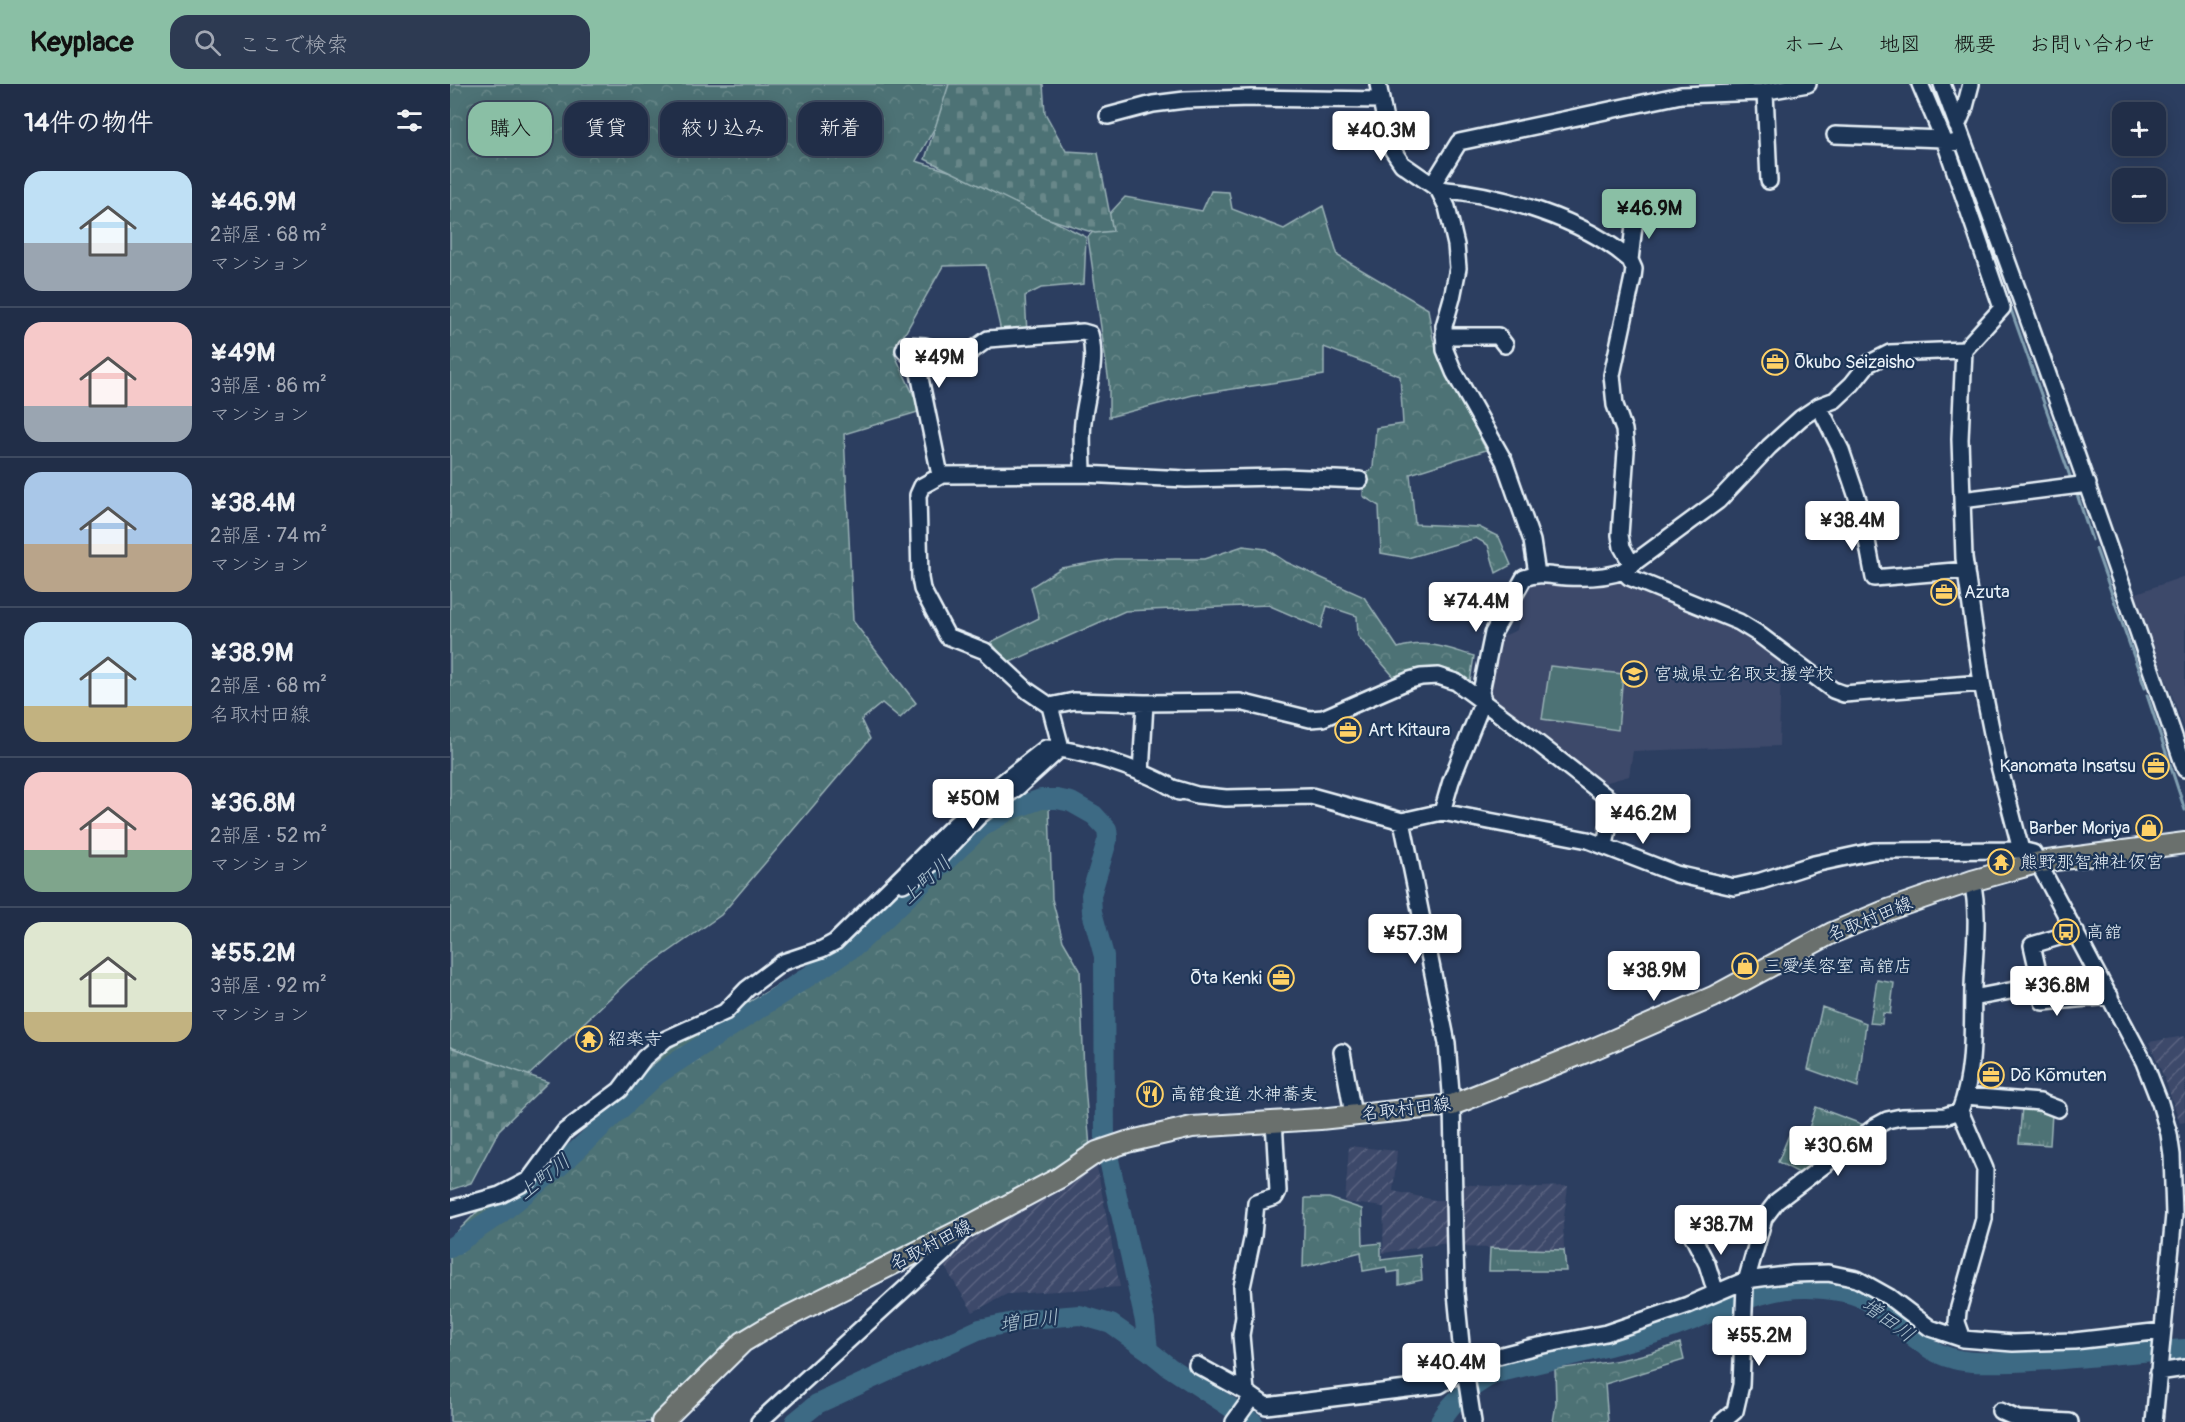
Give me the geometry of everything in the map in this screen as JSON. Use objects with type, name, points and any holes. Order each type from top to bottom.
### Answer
[{"type":"main road","name":"名取村田線","points":[[662,1422],[726,1359],[753,1336],[967,1227],[1059,1178],[1097,1152],[1110,1147],[1192,1127],[1452,1105],[1591,1050],[1713,997],[1832,933],[1885,911],[1972,881],[2040,862],[2185,843]]},
{"type":"street","points":[[1378,84],[1390,146],[1402,164],[1435,186],[1502,199],[1574,224],[1630,261],[1634,269],[1634,277],[1612,375],[1615,405],[1624,430],[1626,451],[1620,535],[1629,577],[1739,622],[1833,690],[1844,693],[1982,683]]},
{"type":"street","points":[[1435,186],[1459,142],[1682,95],[1766,96],[1808,84]]},
{"type":"street","points":[[1920,84],[1952,140],[2088,484],[2185,769]]},
{"type":"street","points":[[1942,84],[1952,140],[2002,308],[1964,350],[1960,439],[1962,500],[1966,570],[1982,683],[1997,758],[2021,850]]},
{"type":"street","points":[[1952,140],[1971,84]]},
{"type":"street","points":[[1108,116],[1153,104],[1249,91],[1381,100]]},
{"type":"street","points":[[1766,96],[1768,181]]},
{"type":"street","points":[[1835,135],[1952,140]]},
{"type":"street","points":[[1435,186],[1447,207],[1456,245],[1458,268],[1443,326],[1445,350],[1454,372],[1504,461],[1532,541],[1537,574]]},
{"type":"street","points":[[1630,261],[1635,217]]},
{"type":"street","points":[[940,475],[919,373],[911,357],[904,350],[906,345],[925,346],[951,354],[966,355],[988,339],[1083,332],[1090,334],[1092,342],[1090,389],[1082,423],[1083,474]]},
{"type":"street","points":[[1444,336],[1498,336],[1505,345]]},
{"type":"street","points":[[1442,812],[1451,781],[1483,701],[1482,692],[1493,633],[1524,578],[1537,574],[1564,577],[1612,576],[1627,568],[1718,501],[1769,447],[1801,418],[1819,406],[1835,400],[1868,364],[1890,353],[1964,350]]},
{"type":"street","points":[[1819,406],[1841,450],[1861,509],[1874,578],[1966,570]]},
{"type":"street","points":[[1060,748],[1050,706],[1028,691],[985,651],[947,636],[926,599],[920,578],[918,495],[922,486],[940,475],[1083,474],[1186,479],[1252,476],[1360,480]]},
{"type":"street","points":[[1962,500],[2088,484]]},
{"type":"street","points":[[1050,706],[1074,701],[1240,702],[1310,719],[1323,718],[1410,680],[1438,676],[1456,682],[1483,701],[1613,802],[1605,846]]},
{"type":"street","points":[[1141,773],[1145,703]]},
{"type":"street","points":[[450,1209],[501,1195],[530,1180],[565,1131],[620,1090],[644,1058],[666,1039],[725,1012],[747,989],[783,962],[822,949],[834,942],[1046,748],[1060,748],[1141,773],[1200,803],[1214,804],[1226,798],[1311,796],[1402,821],[1442,812],[1588,840],[1676,874],[1734,887],[1814,864],[1875,851],[2021,850],[2033,853],[2040,862],[2144,1062],[2160,1103],[2172,1155],[2174,1215],[2154,1422]]},
{"type":"street","points":[[1402,821],[1447,1043],[1452,1105],[1455,1271],[1471,1414]]},
{"type":"street","points":[[1963,1339],[1957,1322],[1958,1311],[1984,1219],[1985,1169],[1960,1111],[1965,1096],[1972,1045],[1977,909],[1972,881]]},
{"type":"street","points":[[2076,932],[2025,946],[2041,985],[2043,1002],[2110,996]]},
{"type":"street","points":[[1973,998],[2041,985]]},
{"type":"street","points":[[1342,1052],[1353,1115]]},
{"type":"street","points":[[1965,1096],[2040,1102],[2058,1109]]},
{"type":"street","points":[[1722,1422],[1738,1417],[1745,1283],[1764,1218],[1777,1201],[1882,1123],[1901,1117],[1945,1116],[1960,1111]]},
{"type":"street","points":[[1234,1422],[1249,1396],[1241,1335],[1244,1317],[1242,1287],[1253,1235],[1256,1203],[1275,1197],[1278,1191],[1274,1121]]},
{"type":"street","points":[[759,1422],[944,1253],[967,1227]]},
{"type":"street","points":[[1691,1233],[1707,1264],[1716,1293]]},
{"type":"street","points":[[1197,1365],[1266,1406],[1420,1389],[1440,1385],[1490,1358],[1606,1333],[1745,1283],[1814,1273],[1848,1276],[1871,1286],[1930,1328],[1963,1339],[2013,1343],[2074,1341],[2161,1333]]},
{"type":"street","points":[[2158,1369],[2185,1368]]},
{"type":"street","points":[[2000,1412],[2018,1419],[2070,1422]]},
{"type":"shaded area","points":[[2185,576],[2185,730],[2134,594]]},
{"type":"shaded area","name":"宮城県立名取支援学校","points":[[1621,578],[1749,634],[1781,656],[1779,746],[1633,751],[1629,776],[1600,784],[1583,776],[1483,692],[1497,639],[1517,630],[1525,589],[1533,579]]},
{"type":"shaded area","points":[[2185,1036],[2185,1122],[2180,1123],[2149,1042]]},
{"type":"shaded area","points":[[1349,1146],[1397,1151],[1393,1191],[1435,1200],[1448,1200],[1447,1243],[1383,1253],[1384,1207],[1345,1202]]},
{"type":"shaded area","points":[[1096,1162],[1120,1287],[1007,1294],[973,1312],[941,1261],[982,1225]]},
{"type":"shaded area","points":[[1459,1184],[1514,1188],[1568,1186],[1563,1223],[1564,1250],[1459,1247]]},
{"type":"green space","points":[[450,84],[957,84],[957,88],[916,161],[962,175],[1086,237],[1084,284],[1041,288],[1025,296],[1027,333],[1002,336],[986,265],[943,266],[894,353],[921,411],[844,434],[853,621],[916,703],[900,718],[882,703],[861,720],[870,739],[721,915],[630,979],[528,1076],[450,1047]]},
{"type":"green space","points":[[949,84],[1043,84],[1045,113],[1066,151],[1098,153],[1113,231],[1095,233],[1046,218],[925,159]]},
{"type":"green space","points":[[1211,191],[1229,192],[1232,209],[1284,229],[1323,206],[1338,256],[1428,309],[1433,339],[1486,450],[1410,474],[1415,524],[1479,527],[1499,537],[1511,565],[1496,573],[1488,545],[1476,538],[1408,558],[1381,553],[1379,506],[1363,496],[1364,475],[1373,468],[1376,428],[1403,424],[1400,376],[1324,347],[1324,375],[1193,395],[1109,417],[1109,383],[1088,237],[1125,197],[1202,211]]},
{"type":"green space","points":[[1243,546],[1266,549],[1286,562],[1364,597],[1398,648],[1427,644],[1474,656],[1470,682],[1450,672],[1433,668],[1416,671],[1396,679],[1358,636],[1357,616],[1327,606],[1321,628],[1268,605],[1125,611],[1008,663],[991,642],[1039,618],[1031,587],[1061,568],[1114,559],[1204,559]]},
{"type":"green space","points":[[1550,666],[1623,674],[1618,730],[1542,719]]},
{"type":"green space","points":[[1037,807],[1049,807],[1052,899],[1063,941],[1080,970],[1090,1148],[948,1233],[753,1327],[657,1422],[450,1422],[450,1239],[480,1209],[523,1192],[670,1048],[844,947],[1009,816]]},
{"type":"green space","points":[[1877,980],[1894,983],[1890,1014],[1883,1013],[1882,1024],[1870,1023]]},
{"type":"green space","points":[[1822,1007],[1866,1023],[1858,1087],[1808,1069]]},
{"type":"green space","points":[[450,1047],[548,1082],[499,1130],[471,1183],[450,1190]]},
{"type":"green space","points":[[1816,1107],[1864,1125],[1839,1144],[1808,1131]]},
{"type":"green space","points":[[2022,1107],[2035,1107],[2052,1113],[2050,1145],[2019,1143]]},
{"type":"green space","points":[[1791,1130],[1837,1150],[1803,1175],[1778,1162]]},
{"type":"green space","points":[[1305,1198],[1329,1198],[1362,1209],[1363,1245],[1381,1243],[1381,1260],[1420,1255],[1422,1280],[1399,1285],[1399,1271],[1387,1273],[1386,1267],[1363,1271],[1361,1252],[1303,1267]]},
{"type":"green space","points":[[1490,1248],[1564,1250],[1566,1271],[1489,1271]]},
{"type":"green space","points":[[1680,1343],[1684,1360],[1605,1384],[1608,1422],[1553,1422],[1556,1404],[1555,1369],[1634,1357]]},
{"type":"waterway","points":[[1997,270],[2072,482]]},
{"type":"waterway","points":[[2076,491],[2092,540]]},
{"type":"waterway","points":[[2096,549],[2145,688]]},
{"type":"waterway","points":[[2147,695],[2185,810]]},
{"type":"waterway","name":"上町川","points":[[450,1248],[500,1214],[559,1167],[658,1074],[857,945],[983,826],[1010,810],[1041,799],[1057,799],[1071,802],[1094,815],[1107,829],[1108,838],[1091,895],[1092,912],[1104,956],[1105,1142],[1145,1321],[1148,1350]]},
{"type":"waterway","name":"増田川","points":[[1440,1422],[1451,1406],[1464,1394],[1495,1373],[1579,1354],[1663,1331],[1751,1297],[1788,1289],[1828,1290],[1857,1296],[1876,1306],[1929,1348],[1961,1361],[2034,1361],[2185,1349]]},
{"type":"waterway","name":"増田川","points":[[795,1422],[817,1404],[980,1329],[1029,1319],[1080,1315],[1111,1324],[1169,1367],[1253,1422]]},
{"type":"place","name":"Ōkubo Seizaisho","points":[[1775,362]]},
{"type":"place","name":"Azuta","points":[[1944,592]]},
{"type":"place","name":"宮城県立名取支援学校","points":[[1634,674]]},
{"type":"place","name":"Art Kitaura","points":[[1348,730]]},
{"type":"place","name":"Kanomata Insatsu","points":[[2156,766]]},
{"type":"place","name":"Barber Moriya","points":[[2149,828]]},
{"type":"place","name":"熊野那智神社仮宮","points":[[2001,862]]},
{"type":"place","name":"高舘","points":[[2066,932]]},
{"type":"place","name":"三愛美容室 高舘店","points":[[1745,966]]},
{"type":"place","name":"Ōta Kenki","points":[[1281,978]]},
{"type":"place","name":"紹楽寺","points":[[589,1039]]},
{"type":"place","name":"Dō Kōmuten","points":[[1991,1075]]},
{"type":"place","name":"高舘食道 水神蕎麦","points":[[1150,1094]]}]
